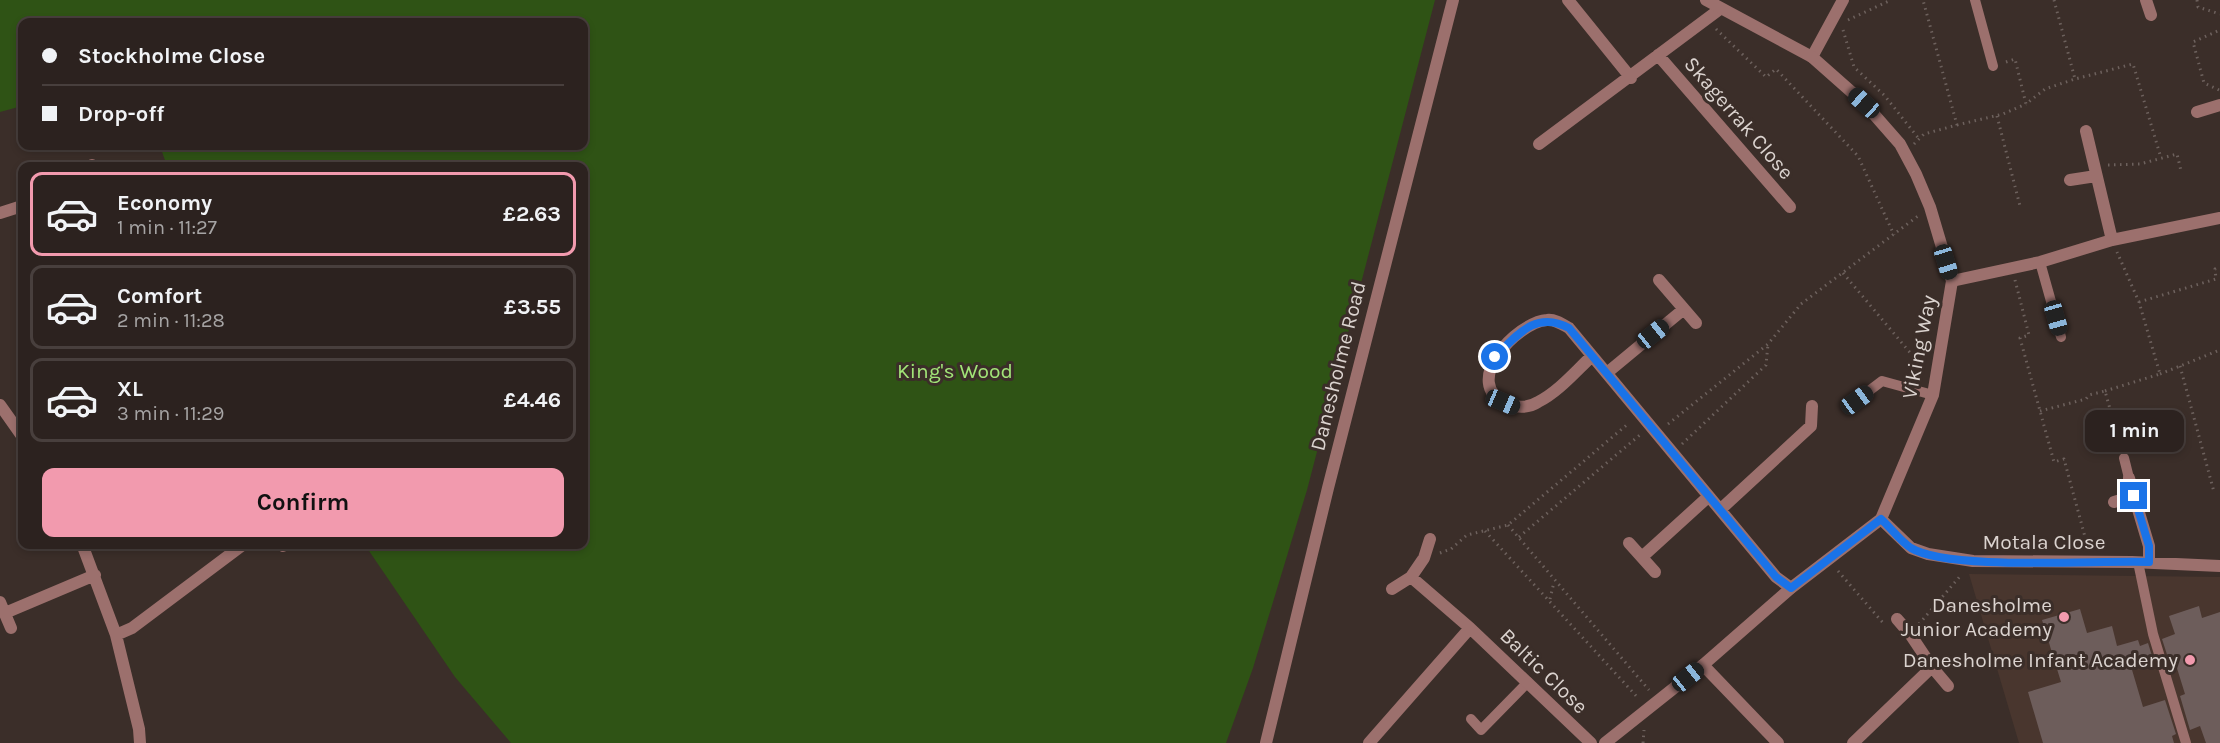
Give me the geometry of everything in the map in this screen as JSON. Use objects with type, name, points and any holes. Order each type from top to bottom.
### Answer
[{"type":"street","name":"Danesholme Road","points":[[1266,743],[1351,395],[1453,0]]},
{"type":"street","points":[[1568,0],[1631,78]]},
{"type":"street","name":"Viking Way","points":[[1605,743],[1703,665],[1791,588],[1881,519],[1934,395],[1952,281],[1930,207],[1905,154],[1864,103],[1812,57],[1706,0]]},
{"type":"street","points":[[1812,57],[1842,0]]},
{"type":"street","points":[[2146,0],[2151,15]]},
{"type":"street","name":"Skagerrak Close","points":[[1539,144],[1631,78],[1720,9]]},
{"type":"street","name":"Skagerrak Close","points":[[1659,55],[1790,207]]},
{"type":"street","points":[[2197,112],[2220,105]]},
{"type":"street","points":[[2086,131],[2112,240]]},
{"type":"street","points":[[2070,180],[2095,172]]},
{"type":"street","points":[[0,213],[18,207]]},
{"type":"street","points":[[1952,281],[2040,262],[2112,240],[2220,218]]},
{"type":"street","points":[[1659,280],[1696,323]]},
{"type":"street","points":[[1608,372],[1684,309]]},
{"type":"street","points":[[1591,357],[1538,403],[1526,406],[1514,406],[1503,402],[1495,394],[1488,376],[1490,366],[1500,351],[1528,328],[1547,320],[1569,328],[1591,357],[1608,372],[1776,577],[1791,588]]},
{"type":"street","points":[[0,405],[18,430]]},
{"type":"street","points":[[1721,509],[1811,426],[1812,406]]},
{"type":"street","points":[[2129,478],[2149,546],[2143,562]]},
{"type":"street","points":[[1642,557],[1708,496]]},
{"type":"street","points":[[2114,502],[2134,496]]},
{"type":"street","name":"Motala Close","points":[[1881,519],[1911,548],[1928,554],[1973,561],[2143,562],[2220,566]]},
{"type":"street","points":[[1392,590],[1411,577],[1424,558],[1430,539]]},
{"type":"street","points":[[1629,543],[1655,572]]},
{"type":"street","points":[[84,549],[116,635],[137,718],[140,743]]},
{"type":"street","points":[[116,635],[132,628],[237,549]]},
{"type":"street","points":[[11,628],[2,607],[95,575]]},
{"type":"street","name":"Baltic Close","points":[[1411,577],[1470,628],[1591,743]]},
{"type":"street","points":[[1897,619],[1948,686]]},
{"type":"street","name":"Baltic Close","points":[[1369,743],[1470,628]]},
{"type":"street","points":[[1703,665],[1778,743]]},
{"type":"street","points":[[1853,743],[1932,667]]},
{"type":"lane","points":[[1976,0],[1993,66]]},
{"type":"lane","points":[[2040,262],[2061,337]]},
{"type":"lane","points":[[1857,400],[1882,381],[1934,395]]},
{"type":"lane","points":[[2124,458],[2129,478]]},
{"type":"lane","points":[[2143,562],[2139,577],[2186,743]]},
{"type":"lane","points":[[1471,719],[1481,730],[1528,682]]},
{"type":"path","points":[[1892,0],[1841,23],[1854,67],[1885,96],[1919,140]]},
{"type":"path","points":[[1923,0],[1957,125]]},
{"type":"path","points":[[2054,0],[2075,78]]},
{"type":"path","points":[[2197,0],[2198,6],[2220,14]]},
{"type":"path","points":[[1706,20],[1766,77],[1776,69],[1858,156],[1894,235]]},
{"type":"path","points":[[2220,30],[2193,42],[2204,83],[2220,90]]},
{"type":"path","points":[[1993,66],[2015,59],[2026,104]]},
{"type":"path","points":[[1905,154],[1924,134],[1997,116],[2026,104],[2045,89],[2075,78],[2133,64],[2161,158]]},
{"type":"path","points":[[1997,116],[2020,206]]},
{"type":"path","points":[[2095,172],[2116,163],[2140,164],[2177,154],[2181,171]]},
{"type":"path","points":[[1519,537],[1654,429],[1768,344],[1801,304],[1930,207]]},
{"type":"path","points":[[2112,240],[2139,302],[2160,374]]},
{"type":"path","points":[[2139,302],[2216,279],[2215,269],[2220,267]]},
{"type":"path","points":[[2012,268],[2029,335],[2020,339],[2054,462],[2064,459],[2091,561]]},
{"type":"path","points":[[1843,273],[1923,368],[1937,370]]},
{"type":"path","points":[[1673,452],[1766,365],[1768,344]]},
{"type":"path","points":[[2040,411],[2160,374],[2220,350]]},
{"type":"path","points":[[2180,366],[2214,492]]},
{"type":"path","points":[[2105,391],[2124,458]]},
{"type":"path","points":[[1424,558],[1450,549],[1467,536],[1508,525],[1641,413]]},
{"type":"path","points":[[1508,525],[1554,582],[1658,700]]},
{"type":"path","points":[[1485,530],[1648,709]]},
{"type":"path","points":[[1829,560],[1883,625],[1897,619]]},
{"type":"path","points":[[1910,634],[1973,561]]},
{"type":"path","points":[[1550,599],[1554,582]]},
{"type":"shaded area","name":"Danesholme Junior Academy","points":[[1969,574],[2220,577],[2220,743],[2019,743]]},
{"type":"green space","name":"King's Wood","points":[[0,0],[1435,0],[1307,490],[1253,668],[1226,743],[511,743],[455,677],[368,549],[588,549],[588,162],[166,162],[161,150],[588,150],[588,18],[18,18],[18,107],[0,112]]},
{"type":"building","points":[[2199,606],[2202,618],[2220,612],[2220,743],[2206,743],[2200,726],[2190,730],[2180,696],[2185,694],[2176,665],[2171,667],[2162,639],[2175,634],[2169,616]]},
{"type":"building","points":[[2080,609],[2087,633],[2112,626],[2117,646],[2138,640],[2140,646],[2148,643],[2152,656],[2130,663],[2143,707],[2165,700],[2176,734],[2172,736],[2174,743],[2043,743],[2028,692],[2061,682],[2042,620]]},
{"type":"place","name":"Danesholme Junior Academy","points":[[2064,617]]},
{"type":"place","name":"Danesholme Infant Academy","points":[[2190,660]]},
{"type":"route","points":[[1495,357],[1537,323],[1547,320],[1556,321],[1569,328],[1591,357],[1608,372],[1776,577],[1791,588],[1881,519],[1911,548],[1928,554],[1973,561],[2149,562],[2149,546],[2134,496]]}]
